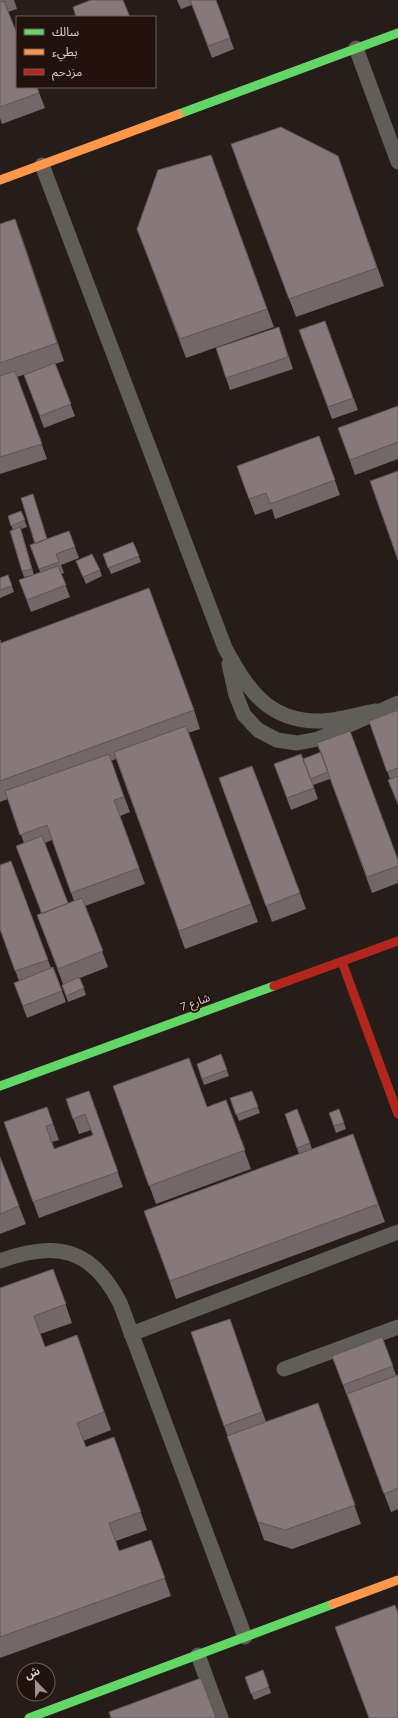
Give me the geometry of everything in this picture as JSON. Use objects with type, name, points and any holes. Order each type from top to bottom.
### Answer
[{"type":"street","points":[[0,180],[398,33]]},
{"type":"street","name":"شارع 7","points":[[0,1086],[398,941]]},
{"type":"street","points":[[342,962],[398,1114]]},
{"type":"street","points":[[29,1718],[398,1580]]},
{"type":"lane","points":[[356,48],[398,162]]},
{"type":"lane","points":[[42,165],[225,648],[236,695],[244,715],[258,730],[277,740],[297,743],[318,739],[376,711],[398,703]]},
{"type":"lane","points":[[225,648],[242,678],[256,697],[274,711],[296,719],[319,721],[376,711]]},
{"type":"lane","points":[[131,1334],[398,1232]]},
{"type":"lane","points":[[0,1261],[27,1252],[50,1249],[73,1254],[93,1266],[109,1282],[120,1303],[245,1637]]},
{"type":"lane","points":[[284,1369],[398,1328]]},
{"type":"lane","points":[[198,1655],[221,1718]]},
{"type":"building","points":[[91,0],[123,0],[130,16],[76,16],[73,7]]},
{"type":"building","points":[[190,0],[216,0],[230,38],[208,46]]},
{"type":"building","points":[[4,1],[16,31],[16,88],[37,88],[39,93],[0,107],[0,2]]},
{"type":"building","points":[[281,127],[338,156],[377,268],[289,299],[231,144]]},
{"type":"building","points":[[211,155],[267,309],[180,339],[137,229],[158,170]]},
{"type":"building","points":[[15,219],[57,343],[0,363],[0,224]]},
{"type":"building","points":[[325,321],[353,398],[328,407],[299,330]]},
{"type":"building","points":[[279,327],[288,357],[226,378],[216,348]]},
{"type":"building","points":[[55,363],[71,404],[40,416],[24,375]]},
{"type":"building","points":[[15,371],[42,444],[0,457],[0,376]]},
{"type":"building","points":[[398,406],[398,442],[350,460],[338,428]]},
{"type":"building","points":[[319,436],[335,480],[270,504],[266,493],[249,499],[237,466]]},
{"type":"building","points":[[398,471],[398,560],[370,481]]},
{"type":"building","points":[[33,494],[47,539],[35,544],[21,498]]},
{"type":"building","points":[[21,511],[25,520],[11,526],[8,516]]},
{"type":"building","points":[[20,527],[32,569],[22,571],[10,531]]},
{"type":"building","points":[[69,531],[75,547],[56,554],[59,562],[39,569],[30,545]]},
{"type":"building","points":[[133,542],[139,556],[108,568],[103,554]]},
{"type":"building","points":[[92,554],[100,570],[83,577],[76,561]]},
{"type":"building","points":[[58,566],[66,585],[27,600],[19,580]]},
{"type":"building","points":[[8,575],[12,586],[0,590],[0,578]]},
{"type":"building","points":[[149,588],[194,710],[0,781],[0,640],[1,643]]},
{"type":"building","points":[[398,710],[398,768],[387,772],[369,721]]},
{"type":"building","points":[[186,726],[251,904],[179,931],[114,752]]},
{"type":"building","points":[[350,731],[398,860],[398,866],[367,877],[317,743]]},
{"type":"building","points":[[321,752],[328,772],[311,779],[303,759]]},
{"type":"building","points":[[109,754],[124,797],[114,800],[139,868],[71,893],[47,825],[20,835],[5,791]]},
{"type":"building","points":[[301,754],[314,788],[287,798],[274,764]]},
{"type":"building","points":[[252,766],[300,893],[266,906],[219,778]]},
{"type":"building","points":[[398,776],[398,804],[388,780]]},
{"type":"building","points":[[42,836],[68,903],[42,914],[16,846]]},
{"type":"building","points":[[11,861],[48,960],[15,971],[0,929],[0,865]]},
{"type":"building","points":[[82,898],[103,951],[58,969],[37,915]]},
{"type":"building","points":[[53,967],[62,991],[23,1006],[14,983]]},
{"type":"building","points":[[79,977],[84,988],[66,996],[62,985]]},
{"type":"building","points":[[221,1054],[227,1070],[202,1079],[197,1064]]},
{"type":"building","points":[[189,1058],[207,1107],[226,1100],[245,1150],[149,1186],[113,1086]]},
{"type":"building","points":[[89,1091],[118,1172],[33,1202],[4,1122],[47,1107],[53,1124],[46,1126],[54,1149],[93,1135],[85,1114],[73,1119],[66,1099]]},
{"type":"building","points":[[252,1091],[258,1107],[236,1115],[230,1098]]},
{"type":"building","points":[[297,1109],[310,1143],[297,1148],[285,1114]]},
{"type":"building","points":[[339,1109],[344,1123],[334,1126],[329,1113]]},
{"type":"building","points":[[353,1134],[378,1204],[170,1281],[144,1211]]},
{"type":"building","points":[[0,1157],[19,1206],[0,1214]]},
{"type":"building","points":[[53,1269],[66,1304],[34,1316],[45,1347],[77,1335],[104,1412],[77,1423],[86,1447],[114,1437],[141,1512],[109,1523],[119,1551],[151,1540],[165,1578],[0,1637],[0,1288]]},
{"type":"building","points":[[230,1319],[262,1412],[224,1426],[191,1332]]},
{"type":"building","points":[[382,1337],[393,1366],[343,1385],[332,1356]]},
{"type":"building","points":[[398,1375],[398,1488],[384,1494],[347,1394]]},
{"type":"building","points":[[318,1403],[355,1505],[285,1530],[258,1522],[227,1436]]},
{"type":"building","points":[[395,1605],[398,1613],[398,1718],[369,1718],[335,1627]]},
{"type":"building","points":[[263,1670],[269,1687],[251,1694],[245,1677]]},
{"type":"building","points":[[201,1678],[216,1718],[111,1718],[109,1712]]},
{"type":"traffic: fast","points":[[179,114],[398,33]]},
{"type":"traffic: fast","points":[[0,1086],[274,986]]},
{"type":"traffic: fast","points":[[29,1718],[333,1604]]},
{"type":"traffic: slow","points":[[0,180],[179,114]]},
{"type":"traffic: slow","points":[[333,1604],[398,1580]]},
{"type":"traffic: jam","points":[[274,986],[398,941]]},
{"type":"traffic: jam","points":[[342,962],[398,1114]]}]
